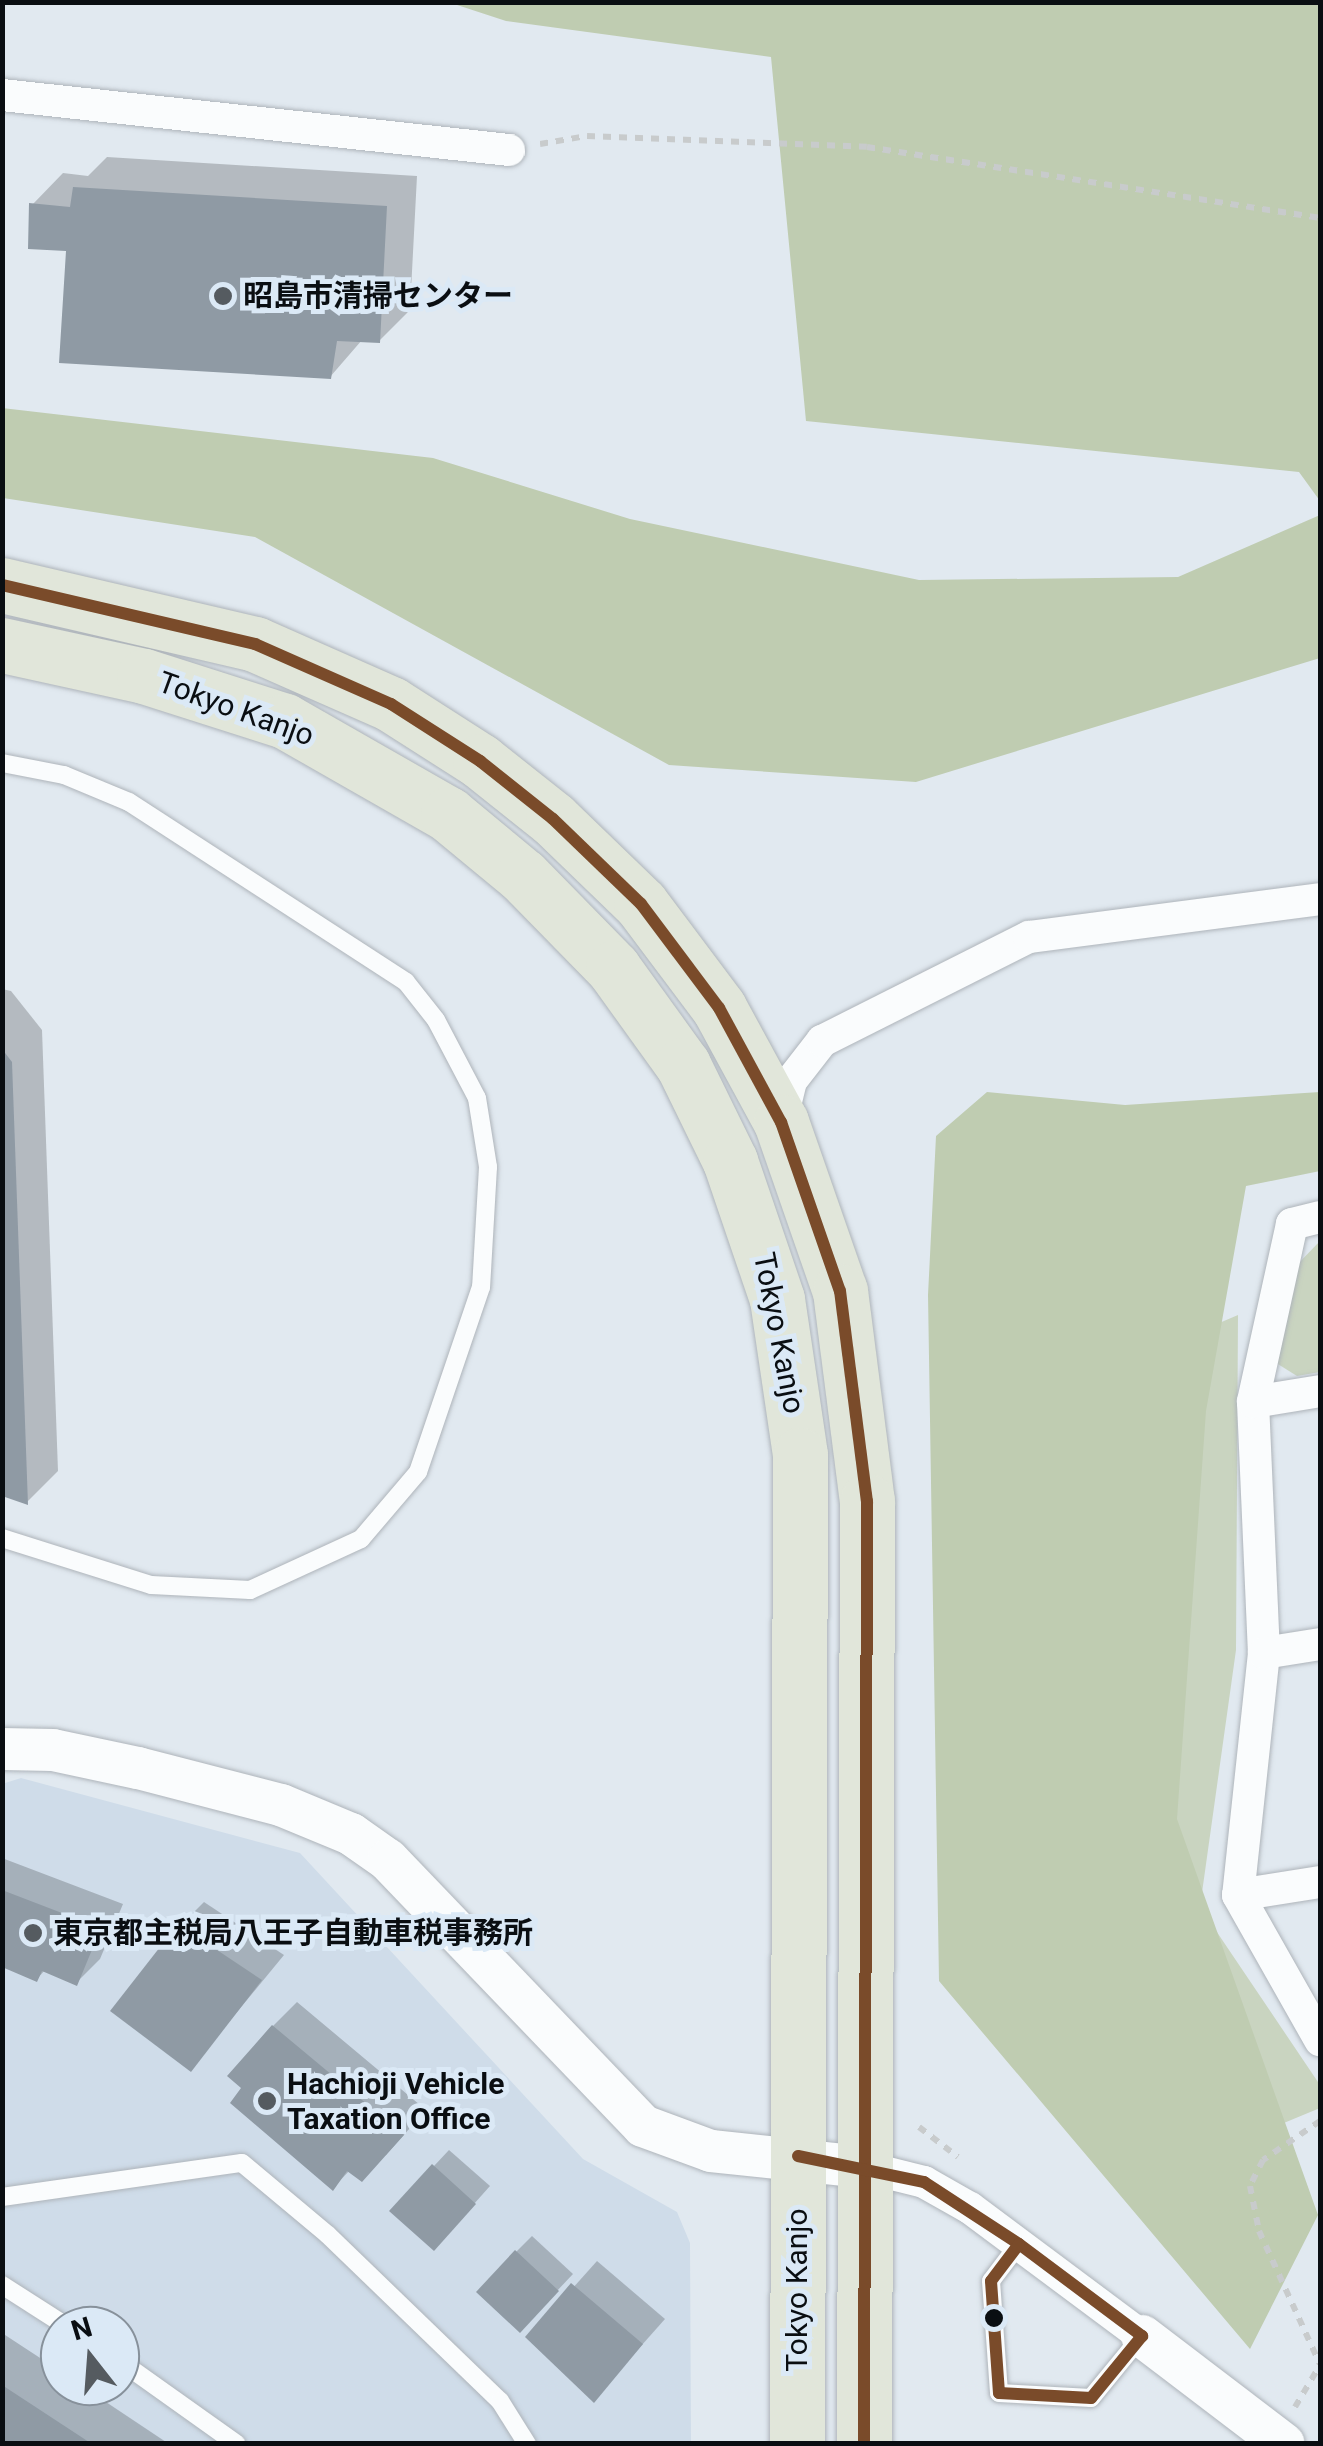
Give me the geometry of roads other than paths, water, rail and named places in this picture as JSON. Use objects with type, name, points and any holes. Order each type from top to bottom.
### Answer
[{"type":"highway","name":"Tokyo Kanjo","points":[[2,585],[255,644],[391,704],[480,761],[553,819],[641,904],[719,1008],[781,1122],[840,1291],[867,1501],[864,2444]]},
{"type":"highway","name":"Tokyo Kanjo","points":[[2,645],[238,704],[324,740],[421,796],[523,876],[579,931],[637,999],[700,1096],[766,1256],[797,1414],[797,2444]]},
{"type":"street","points":[[2,95],[510,150]]},
{"type":"street","points":[[781,1122],[791,1082],[822,1041],[1029,938],[1320,899]]},
{"type":"street","points":[[1320,1217],[1292,1224],[1253,1402],[1264,1653],[1238,1895],[1320,2040]]},
{"type":"street","points":[[1253,1402],[1320,1391]]},
{"type":"street","points":[[1264,1653],[1320,1644]]},
{"type":"street","points":[[2,1748],[53,1750],[138,1768],[281,1805],[351,1834],[388,1860],[643,2126],[711,2151],[798,2156],[924,2182],[1019,2244],[1142,2336],[1288,2428]]},
{"type":"street","points":[[1238,1895],[1320,1882]]},
{"type":"lane","points":[[2,763],[64,775],[129,802],[406,982],[436,1020],[477,1098],[488,1168],[480,1288],[418,1472],[361,1539],[250,1590],[151,1585],[2,1538]]},
{"type":"lane","points":[[2,2198],[242,2163],[500,2401],[527,2444]]},
{"type":"lane","points":[[1019,2244],[991,2281],[999,2393],[1092,2398],[1142,2336]]},
{"type":"lane","points":[[2,2285],[40,2309]]},
{"type":"lane","points":[[140,2375],[237,2444]]},
{"type":"place","name":"昭島市清掃センター","points":[[223,296]]},
{"type":"place","name":"東京都主税局八王子自動車税事務所","points":[[33,1933]]},
{"type":"place","name":"Hachioji Vehicle Taxation Office","points":[[267,2101]]}]
